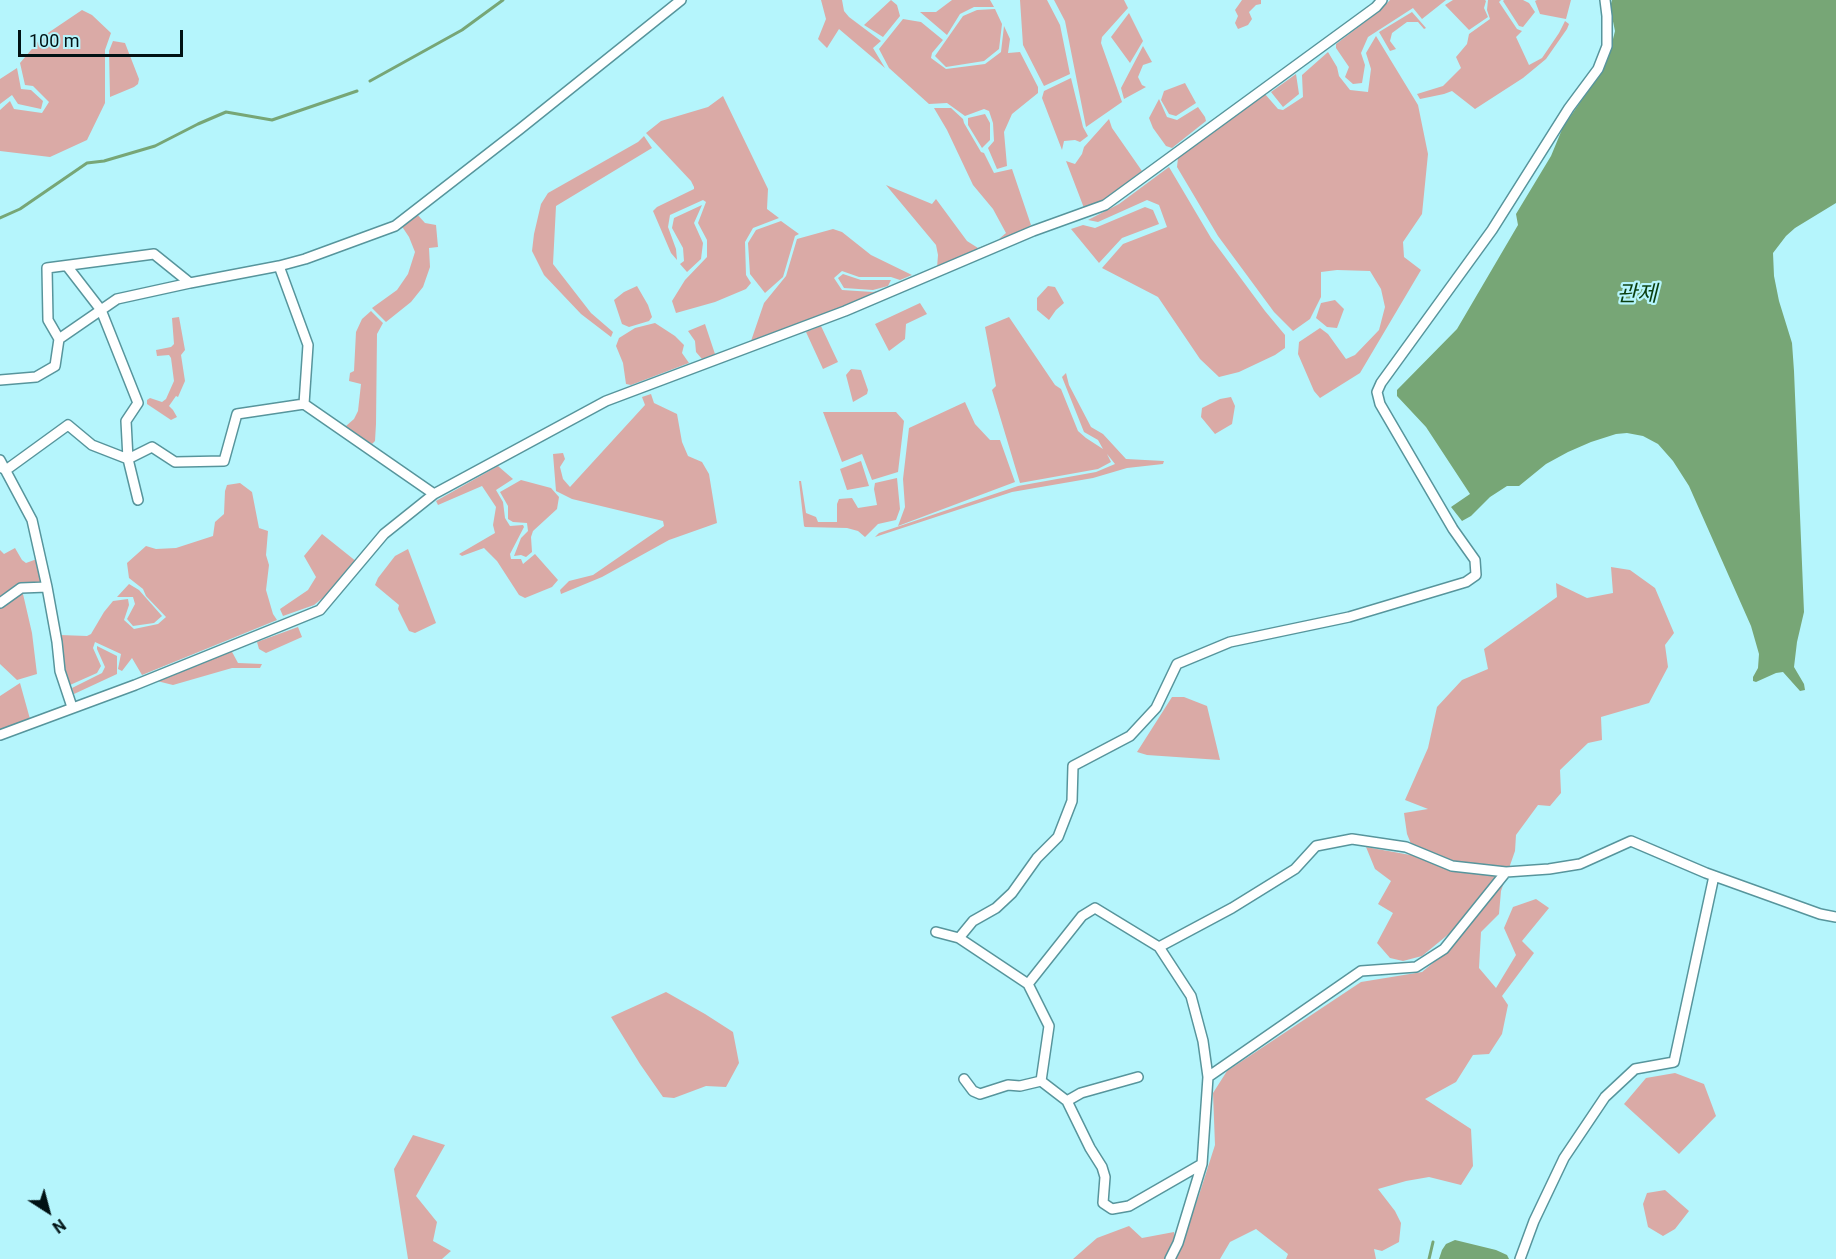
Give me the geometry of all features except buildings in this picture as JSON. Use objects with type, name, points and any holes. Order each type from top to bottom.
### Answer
[{"type":"street","points":[[59,339],[117,299],[190,282],[279,266],[305,259],[395,226],[681,0]]},
{"type":"street","points":[[0,735],[135,685],[320,610],[384,534],[434,494],[606,401],[845,311],[1033,231],[1105,205],[1376,8],[1382,0]]},
{"type":"street","points":[[959,938],[973,921],[996,908],[1012,893],[1037,858],[1058,837],[1072,801],[1073,766],[1130,736],[1156,708],[1177,664],[1230,642],[1350,617],[1466,582],[1476,575],[1475,560],[1453,529],[1408,453],[1380,404],[1377,392],[1381,383],[1492,230],[1569,108],[1598,69],[1607,46],[1605,0]]},
{"type":"street","points":[[0,380],[36,376],[55,366],[59,339],[48,320],[47,268],[154,254],[190,282]]},
{"type":"street","points":[[67,266],[101,310],[138,403],[126,421],[128,459],[138,500]]},
{"type":"street","points":[[279,266],[308,345],[304,404]]},
{"type":"street","points":[[3,468],[68,425],[92,445],[128,459],[152,447],[175,462],[224,461],[237,414],[304,404],[434,494]]},
{"type":"street","points":[[0,460],[32,519],[47,587],[60,671],[72,708]]},
{"type":"street","points":[[0,603],[21,588],[47,587]]},
{"type":"street","points":[[1159,946],[1233,908],[1295,870],[1316,846],[1352,839],[1406,847],[1452,866],[1506,872],[1580,864],[1631,841],[1714,876],[1821,914],[1836,917]]},
{"type":"street","points":[[1208,1077],[1361,971],[1416,968],[1444,950],[1506,872]]},
{"type":"street","points":[[1520,1259],[1534,1221],[1564,1158],[1605,1097],[1635,1069],[1674,1062],[1714,876]]},
{"type":"street","points":[[1028,984],[1082,916],[1095,908],[1159,946],[1191,996],[1203,1041],[1208,1077],[1202,1164],[1178,1243],[1170,1259]]},
{"type":"street","points":[[936,932],[959,938],[1028,984],[1049,1026],[1041,1081]]},
{"type":"street","points":[[1067,1101],[1081,1093],[1138,1077]]},
{"type":"street","points":[[964,1079],[973,1091],[980,1094],[1008,1085],[1020,1086],[1041,1081]]},
{"type":"street","points":[[1041,1081],[1067,1101],[1090,1149],[1102,1167],[1105,1177],[1103,1203],[1112,1209],[1129,1206],[1202,1164]]},
{"type":"shaded area","points":[[821,0],[842,0],[844,11],[849,17],[881,41],[873,48],[885,68],[839,29],[827,48],[818,39],[826,19]]},
{"type":"shaded area","points":[[891,0],[897,5],[900,16],[883,37],[864,25]]},
{"type":"shaded area","points":[[952,0],[990,0],[994,7],[974,7],[960,14],[947,35],[920,12],[936,12]]},
{"type":"shaded area","points":[[1020,0],[1047,0],[1060,25],[1070,74],[1044,86],[1023,45]]},
{"type":"shaded area","points":[[1054,0],[1124,0],[1128,8],[1102,37],[1101,43],[1122,102],[1086,127],[1065,21]]},
{"type":"shaded area","points":[[1242,0],[1261,0],[1261,4],[1256,5],[1249,12],[1252,19],[1248,25],[1238,29],[1235,23],[1238,16],[1235,10]]},
{"type":"shaded area","points":[[1390,0],[1446,0],[1422,19],[1413,8],[1368,37],[1361,53],[1365,65],[1362,83],[1353,84],[1345,77],[1349,67],[1336,48],[1336,44]]},
{"type":"shaded area","points":[[1453,0],[1485,0],[1484,8],[1488,17],[1469,30],[1445,5]]},
{"type":"shaded area","points":[[1488,0],[1501,0],[1499,2],[1517,29],[1522,31],[1516,37],[1529,65],[1542,58],[1565,21],[1569,24],[1546,59],[1523,78],[1475,109],[1452,91],[1420,99],[1417,94],[1443,86],[1461,68],[1456,57],[1467,44],[1469,34],[1490,19],[1487,10]]},
{"type":"shaded area","points":[[1504,0],[1523,0],[1529,3],[1535,12],[1523,27],[1519,26]]},
{"type":"shaded area","points":[[1571,0],[1566,19],[1540,14],[1535,1]]},
{"type":"shaded area","points":[[995,9],[1002,24],[999,49],[984,61],[946,67],[935,56],[963,16],[977,10]]},
{"type":"shaded area","points":[[82,10],[92,15],[111,33],[105,50],[105,103],[87,140],[50,157],[0,151],[0,110],[10,101],[14,109],[42,113],[49,102],[33,86],[25,85],[20,63],[42,37]]},
{"type":"shaded area","points":[[1412,12],[1426,28],[1424,29],[1418,22],[1407,22],[1392,33],[1390,41],[1396,49],[1390,51],[1379,32]]},
{"type":"shaded area","points":[[1129,13],[1143,41],[1130,63],[1111,37]]},
{"type":"shaded area","points":[[903,19],[921,22],[943,40],[932,53],[931,58],[946,69],[985,64],[1001,52],[1004,26],[1010,39],[1008,53],[1020,52],[1038,87],[1038,93],[1012,114],[1004,132],[1007,166],[997,169],[988,148],[994,141],[993,123],[989,111],[984,109],[965,116],[947,103],[929,104],[889,68],[879,49]]},
{"type":"shaded area","points":[[1376,36],[1418,105],[1428,154],[1422,214],[1403,242],[1404,257],[1421,270],[1360,373],[1320,398],[1314,391],[1298,354],[1299,342],[1320,328],[1328,334],[1346,359],[1355,355],[1379,330],[1385,307],[1381,289],[1370,271],[1321,272],[1321,297],[1310,319],[1293,331],[1274,312],[1218,236],[1177,167],[1178,158],[1265,94],[1278,109],[1283,110],[1303,97],[1302,75],[1328,52],[1337,67],[1339,76],[1350,90],[1368,92],[1371,69],[1366,53]]},
{"type":"shaded area","points":[[113,41],[125,43],[139,79],[138,84],[134,87],[110,97],[109,51]]},
{"type":"shaded area","points":[[1143,46],[1152,62],[1143,65],[1138,77],[1142,85],[1146,87],[1124,99],[1121,88]]},
{"type":"shaded area","points":[[17,68],[21,89],[31,90],[43,101],[41,109],[18,104],[12,95],[0,104],[0,79]]},
{"type":"shaded area","points":[[1296,74],[1299,94],[1283,107],[1271,92]]},
{"type":"shaded area","points":[[1071,78],[1083,127],[1088,136],[1080,142],[1064,141],[1062,150],[1042,98],[1044,91]]},
{"type":"shaded area","points":[[1185,83],[1196,103],[1176,116],[1169,114],[1161,100],[1164,91]]},
{"type":"shaded area","points":[[723,96],[768,189],[767,209],[779,218],[753,228],[745,242],[746,275],[751,283],[746,289],[715,302],[676,313],[672,301],[685,280],[707,257],[707,240],[698,223],[706,202],[703,200],[670,215],[668,227],[676,249],[677,260],[671,253],[653,211],[694,187],[646,133],[661,121],[708,107]]},
{"type":"shaded area","points":[[1159,99],[1167,117],[1177,120],[1198,107],[1206,121],[1172,148],[1166,146],[1149,118]]},
{"type":"shaded area","points":[[934,108],[951,108],[963,119],[994,173],[1012,169],[1031,225],[1026,229],[999,239],[1006,233],[993,209],[973,185]]},
{"type":"shaded area","points":[[985,114],[990,123],[990,140],[982,148],[968,125],[968,118]]},
{"type":"shaded area","points":[[1109,119],[1112,128],[1142,171],[1102,201],[1084,208],[1066,161],[1075,164],[1084,147]]},
{"type":"shaded area","points":[[644,136],[652,148],[556,206],[553,264],[591,313],[613,332],[611,337],[581,314],[544,275],[532,251],[534,234],[541,204],[548,193],[638,142]]},
{"type":"shaded area","points":[[1169,167],[1211,238],[1285,335],[1285,348],[1239,372],[1219,377],[1200,359],[1158,297],[1102,268],[1123,244],[1167,227],[1159,205],[1147,200],[1098,222],[1088,220],[1119,204]]},
{"type":"shaded area","points":[[886,185],[932,204],[936,199],[967,241],[978,248],[993,242],[991,245],[937,268],[936,245]]},
{"type":"shaded area","points":[[702,205],[694,223],[703,243],[701,259],[687,272],[680,264],[684,261],[683,248],[672,228],[674,218]]},
{"type":"shaded area","points":[[1145,207],[1153,210],[1159,224],[1122,238],[1099,263],[1071,229],[1083,225],[1095,228]]},
{"type":"shaded area","points":[[416,213],[425,223],[436,225],[438,247],[429,248],[430,267],[423,287],[411,302],[386,322],[372,308],[397,290],[408,274],[415,252],[401,225]]},
{"type":"shaded area","points":[[781,221],[799,234],[795,236],[783,277],[765,293],[750,274],[748,243],[756,230]]},
{"type":"shaded area","points":[[833,229],[842,232],[871,255],[912,275],[900,280],[891,277],[859,277],[842,271],[834,278],[842,290],[873,292],[892,288],[751,341],[764,303],[786,276],[797,239]]},
{"type":"shaded area","points":[[843,274],[861,280],[891,280],[888,286],[873,290],[844,288],[838,278]]},
{"type":"shaded area","points":[[637,286],[652,317],[649,321],[629,327],[622,324],[614,300]]},
{"type":"shaded area","points":[[1048,286],[1055,287],[1064,303],[1049,320],[1037,310],[1037,298]]},
{"type":"shaded area","points":[[1335,300],[1344,309],[1337,328],[1327,327],[1316,318],[1321,303]]},
{"type":"shaded area","points":[[920,303],[927,314],[906,324],[905,339],[889,351],[875,324]]},
{"type":"shaded area","points":[[371,311],[383,323],[377,334],[376,424],[375,441],[372,444],[347,429],[346,426],[354,419],[358,411],[361,384],[349,381],[350,373],[354,371],[356,332],[362,319]]},
{"type":"shaded area","points":[[179,317],[185,350],[181,355],[185,381],[178,397],[176,396],[169,406],[177,417],[171,420],[147,404],[147,400],[150,398],[162,402],[166,399],[174,381],[171,358],[169,355],[157,356],[156,350],[171,347],[174,344],[172,318]]},
{"type":"shaded area","points":[[1009,317],[1055,385],[1061,389],[1078,431],[1103,449],[1098,440],[1084,432],[1062,377],[1066,373],[1069,385],[1091,427],[1103,434],[1126,459],[1164,461],[1163,464],[1127,468],[1093,478],[1012,492],[875,537],[879,533],[1018,486],[1096,472],[1115,464],[1107,454],[1111,462],[1098,469],[1020,483],[992,390],[996,386],[985,327]]},
{"type":"shaded area","points":[[655,323],[684,345],[682,353],[689,363],[631,385],[626,384],[623,363],[616,346],[619,338],[635,328]]},
{"type":"shaded area","points":[[705,324],[715,354],[702,359],[696,352],[695,341],[688,331]]},
{"type":"shaded area","points":[[821,326],[838,362],[823,369],[806,332]]},
{"type":"shaded area","points":[[851,369],[861,370],[868,390],[867,394],[853,402],[846,375]]},
{"type":"shaded area","points":[[651,394],[654,403],[677,414],[682,442],[688,456],[702,462],[709,474],[717,523],[669,540],[602,577],[561,594],[560,590],[569,581],[593,575],[664,526],[663,521],[572,499],[556,491],[553,454],[563,453],[565,459],[560,467],[563,479],[570,487],[645,405],[642,397]]},
{"type":"shaded area","points":[[1231,397],[1235,406],[1232,424],[1215,434],[1201,417],[1202,408],[1220,399]]},
{"type":"shaded area","points":[[965,402],[975,424],[990,440],[1000,440],[1015,482],[898,526],[905,507],[903,479],[909,428]]},
{"type":"shaded area","points":[[823,412],[896,412],[904,421],[898,472],[872,480],[862,454],[842,462]]},
{"type":"shaded area","points":[[861,461],[869,486],[847,490],[840,469]]},
{"type":"shaded area","points":[[498,466],[513,479],[496,490],[503,502],[505,518],[510,526],[523,525],[524,527],[510,554],[511,559],[521,559],[523,564],[535,554],[558,580],[552,587],[525,598],[519,595],[497,561],[484,548],[462,556],[459,554],[495,533],[493,525],[496,507],[482,486],[438,505],[436,501]]},
{"type":"shaded area","points":[[897,478],[900,509],[896,520],[878,524],[865,537],[858,531],[847,528],[804,526],[799,481],[801,481],[806,513],[816,517],[818,522],[837,522],[839,499],[852,498],[858,508],[877,505],[875,483]]},
{"type":"shaded area","points":[[521,480],[551,488],[559,497],[557,509],[533,531],[532,552],[526,557],[514,556],[521,538],[528,531],[527,523],[513,522],[508,519],[508,506],[500,492]]},
{"type":"shaded area","points":[[240,483],[252,492],[259,528],[268,531],[266,555],[269,565],[266,590],[277,620],[142,675],[132,658],[122,671],[118,669],[121,654],[95,642],[93,648],[101,666],[97,673],[70,685],[67,681],[60,635],[87,636],[91,634],[113,601],[128,599],[129,605],[124,620],[134,629],[158,624],[166,617],[146,596],[143,589],[129,578],[127,563],[146,546],[156,549],[176,548],[213,536],[215,522],[224,514],[227,485]]},
{"type":"shaded area","points":[[322,534],[357,562],[335,588],[314,605],[283,616],[280,609],[308,590],[316,577],[304,556]]},
{"type":"shaded area","points":[[15,548],[26,563],[37,559],[42,583],[1,598],[0,550],[4,554]]},
{"type":"shaded area","points":[[408,549],[436,623],[415,633],[409,631],[398,609],[399,605],[375,585],[395,556]]},
{"type":"shaded area","points":[[1611,567],[1630,570],[1655,588],[1674,633],[1665,645],[1668,667],[1649,703],[1601,717],[1602,740],[1588,743],[1560,770],[1561,793],[1550,806],[1538,805],[1516,835],[1515,851],[1501,891],[1499,914],[1481,932],[1479,968],[1496,988],[1516,955],[1504,928],[1513,907],[1536,899],[1549,908],[1522,941],[1534,953],[1502,996],[1508,1005],[1502,1034],[1489,1054],[1473,1055],[1456,1082],[1425,1099],[1471,1129],[1473,1166],[1461,1185],[1429,1177],[1378,1189],[1401,1223],[1399,1242],[1382,1251],[1374,1249],[1376,1259],[1286,1259],[1288,1254],[1256,1229],[1230,1242],[1220,1259],[1073,1259],[1097,1238],[1129,1226],[1142,1238],[1174,1232],[1176,1258],[1215,1145],[1213,1093],[1227,1071],[1361,982],[1422,972],[1451,948],[1462,930],[1450,933],[1422,956],[1403,961],[1390,958],[1377,943],[1393,913],[1378,904],[1391,881],[1375,869],[1366,847],[1416,856],[1407,834],[1404,813],[1428,809],[1405,800],[1428,748],[1437,707],[1462,680],[1488,669],[1484,649],[1557,597],[1556,583],[1587,598],[1613,593]]},
{"type":"shaded area","points":[[129,584],[139,590],[162,616],[154,623],[133,626],[127,619],[135,604],[133,597],[117,597]]},
{"type":"shaded area","points":[[19,594],[23,594],[32,633],[37,674],[17,680],[0,664],[0,608]]},
{"type":"shaded area","points":[[298,627],[302,637],[266,653],[259,649],[257,642]]},
{"type":"shaded area","points":[[97,646],[117,656],[117,674],[74,694],[72,688],[102,673],[105,667]]},
{"type":"shaded area","points":[[231,650],[238,663],[262,664],[260,668],[232,668],[173,685],[157,681]]},
{"type":"shaded area","points":[[20,683],[30,719],[0,730],[0,696]]},
{"type":"shaded area","points":[[1172,697],[1184,697],[1207,706],[1220,760],[1147,755],[1137,752]]},
{"type":"shaded area","points":[[666,992],[733,1032],[739,1063],[726,1087],[706,1086],[674,1098],[663,1097],[640,1064],[611,1017]]},
{"type":"shaded area","points":[[1675,1073],[1704,1084],[1716,1116],[1679,1154],[1624,1104],[1646,1078]]},
{"type":"shaded area","points":[[413,1135],[445,1145],[416,1196],[437,1222],[433,1241],[451,1251],[442,1259],[408,1259],[394,1169]]},
{"type":"shaded area","points":[[1665,1190],[1689,1211],[1675,1229],[1663,1236],[1648,1227],[1643,1204],[1647,1193]]},
{"type":"water","name":"관제","points":[[1612,0],[1836,0],[1836,203],[1795,228],[1773,253],[1774,276],[1779,301],[1792,343],[1804,612],[1794,667],[1805,690],[1800,691],[1783,672],[1756,682],[1753,681],[1758,668],[1759,654],[1751,626],[1689,486],[1673,461],[1658,444],[1643,436],[1627,433],[1591,442],[1546,464],[1519,486],[1507,486],[1462,521],[1451,507],[1470,494],[1426,427],[1397,396],[1397,390],[1457,329],[1518,225],[1516,214],[1551,156],[1563,127],[1595,81],[1605,62],[1615,31],[1610,7]]},
{"type":"water","points":[[1455,1240],[1496,1250],[1507,1255],[1509,1259],[1439,1259],[1446,1244]]},
{"type":"waterway","points":[[370,81],[462,30],[503,0]]},
{"type":"waterway","points":[[0,218],[20,209],[87,163],[104,161],[155,146],[226,112],[272,120],[357,91]]},
{"type":"waterway","points":[[1429,1259],[1433,1242]]}]
